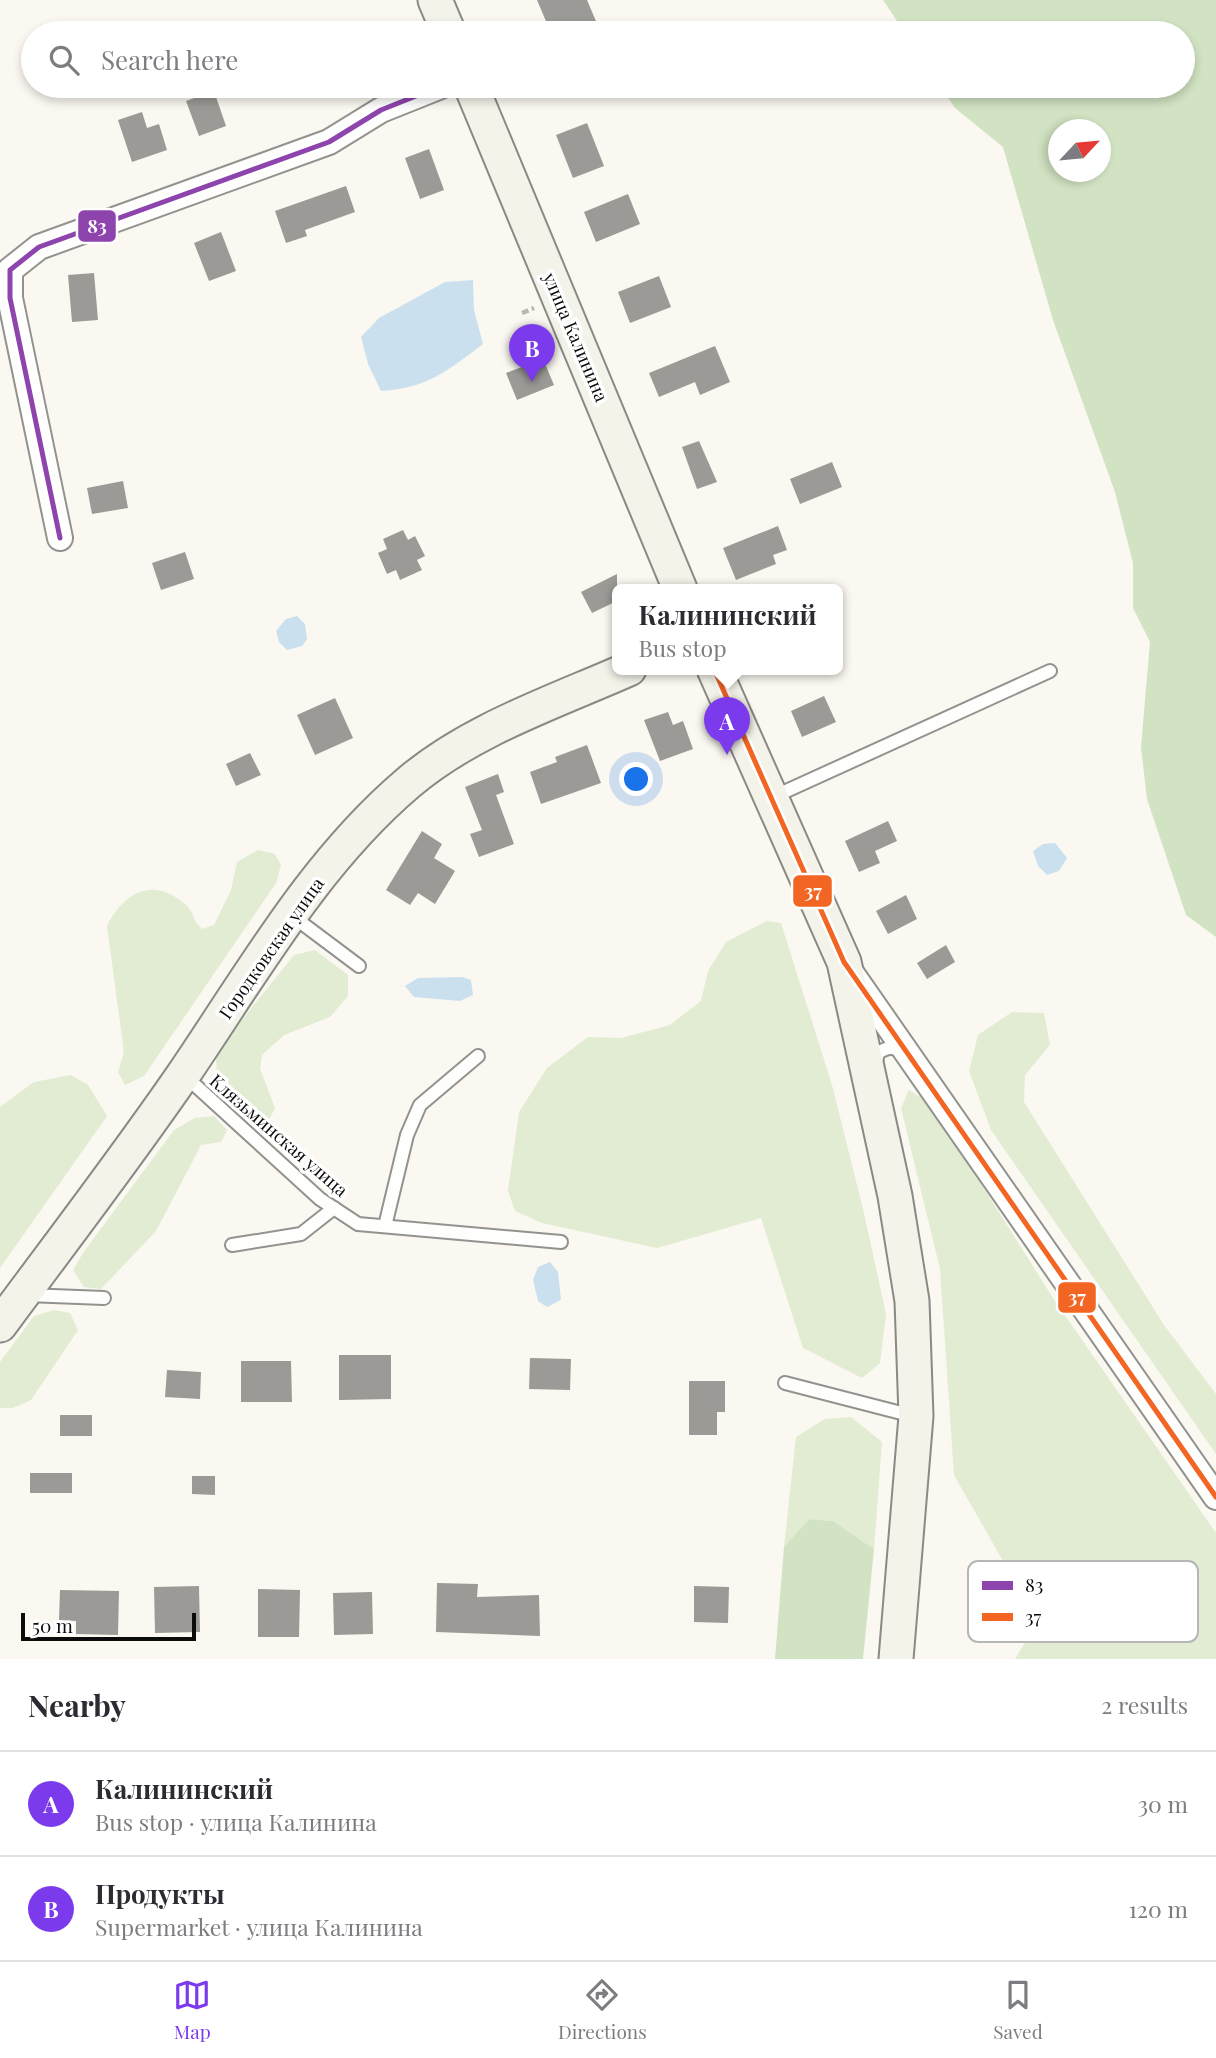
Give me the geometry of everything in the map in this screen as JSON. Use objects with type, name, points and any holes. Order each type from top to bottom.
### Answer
[{"type":"main road","points":[[435,0],[444,21]]},
{"type":"main road","name":"улица Калинина","points":[[476,98],[678,584]]},
{"type":"main road","name":"Городковская улица","points":[[0,1325],[184,1074],[290,915],[374,815],[434,763],[474,739],[616,675]]},
{"type":"main road","points":[[717,675],[844,962],[895,1196],[912,1301],[916,1416],[896,1659]]},
{"type":"street","points":[[60,538],[10,298],[9,270],[39,247],[329,142],[381,110],[411,98]]},
{"type":"street","points":[[844,962],[1216,1497]]},
{"type":"lane","points":[[771,799],[1050,671]]},
{"type":"lane","points":[[290,915],[359,966]]},
{"type":"lane","points":[[872,1091],[878,1053],[889,1047],[909,1056]]},
{"type":"lane","points":[[385,1226],[407,1135],[420,1105],[478,1056]]},
{"type":"lane","name":"Клязьминская улица","points":[[184,1074],[334,1208],[358,1224],[561,1242]]},
{"type":"lane","points":[[232,1245],[301,1234],[334,1208]]},
{"type":"lane","points":[[22,1295],[104,1298]]},
{"type":"lane","points":[[785,1383],[916,1416]]},
{"type":"green space","points":[[883,0],[1216,0],[1216,937],[1186,915],[1147,799],[1141,747],[1150,642],[1133,608],[1133,563],[1115,492],[1053,320],[1003,147],[955,108],[948,98],[1195,98],[1195,21],[897,21]]},
{"type":"green space","points":[[258,850],[275,854],[281,865],[276,883],[144,1076],[125,1085],[118,1072],[124,1052],[107,926],[123,903],[142,891],[152,890],[164,891],[187,906],[202,929],[214,925],[231,890],[237,862]]},
{"type":"green space","points":[[767,921],[781,923],[832,1085],[886,1314],[880,1363],[862,1378],[803,1348],[761,1218],[657,1248],[542,1223],[515,1211],[508,1191],[519,1112],[547,1068],[588,1037],[621,1038],[670,1025],[701,1001],[708,971],[726,942]]},
{"type":"green space","points":[[315,950],[348,975],[348,996],[330,1017],[284,1035],[262,1055],[260,1069],[275,1108],[269,1120],[250,1118],[217,1089],[216,1052],[294,955]]},
{"type":"green space","points":[[1012,1012],[1044,1013],[1050,1045],[1025,1075],[1024,1102],[1164,1325],[1216,1394],[1216,1454],[991,1130],[969,1071],[978,1035]]},
{"type":"green space","points":[[71,1075],[88,1085],[107,1116],[0,1268],[0,1107],[34,1082]]},
{"type":"green space","points":[[909,1090],[930,1103],[1053,1298],[1216,1533],[1216,1659],[1015,1659],[1025,1642],[1198,1642],[1198,1561],[1003,1561],[954,1475],[940,1269],[901,1108]]},
{"type":"green space","points":[[214,1116],[227,1130],[221,1142],[201,1145],[156,1231],[101,1289],[84,1287],[73,1270],[174,1130],[195,1118]]},
{"type":"green space","points":[[54,1310],[70,1313],[78,1330],[31,1400],[13,1408],[0,1408],[0,1362],[34,1316]]},
{"type":"green space","points":[[851,1417],[882,1442],[874,1549],[833,1521],[809,1519],[784,1547],[796,1437],[825,1419]]},
{"type":"green space","points":[[809,1519],[833,1521],[874,1549],[863,1659],[775,1659],[784,1547]]},
{"type":"water","points":[[473,280],[474,310],[483,344],[447,370],[424,382],[381,391],[368,364],[361,337],[379,318],[445,282]]},
{"type":"water","points":[[297,616],[305,624],[307,639],[302,646],[287,650],[279,642],[276,631],[286,619]]},
{"type":"water","points":[[1055,843],[1067,858],[1059,871],[1047,875],[1038,866],[1033,851],[1043,844]]},
{"type":"water","points":[[462,977],[471,980],[473,995],[460,1001],[414,997],[405,986],[418,978]]},
{"type":"water","points":[[550,1262],[558,1272],[561,1300],[547,1307],[538,1301],[533,1280],[538,1267]]},
{"type":"building","points":[[537,0],[587,0],[596,21],[546,21]]},
{"type":"building","points":[[194,98],[216,98],[226,126],[199,136],[186,101]]},
{"type":"building","points":[[142,112],[147,128],[159,124],[167,150],[132,162],[118,120]]},
{"type":"building","points":[[587,123],[604,166],[573,178],[556,135]]},
{"type":"building","points":[[429,149],[444,190],[420,199],[405,158]]},
{"type":"building","points":[[346,186],[355,212],[305,230],[307,236],[286,243],[275,211]]},
{"type":"building","points":[[628,194],[640,224],[596,242],[584,212]]},
{"type":"building","points":[[221,232],[236,271],[209,281],[194,243]]},
{"type":"building","points":[[94,273],[98,320],[72,322],[68,275]]},
{"type":"building","points":[[659,276],[671,307],[630,323],[618,292]]},
{"type":"building","points":[[715,346],[730,382],[700,395],[695,382],[659,397],[649,373]]},
{"type":"building","points":[[543,359],[554,385],[517,400],[506,373]]},
{"type":"building","points":[[699,441],[717,482],[697,489],[682,447]]},
{"type":"building","points":[[832,462],[842,487],[800,504],[790,479]]},
{"type":"building","points":[[123,481],[128,508],[92,514],[87,488]]},
{"type":"building","points":[[778,526],[787,550],[773,555],[776,564],[736,580],[723,548]]},
{"type":"building","points":[[403,530],[408,540],[415,536],[425,556],[417,560],[422,570],[400,580],[396,570],[387,574],[378,553],[387,549],[383,539]]},
{"type":"building","points":[[185,552],[194,579],[161,590],[152,563]]},
{"type":"building","points":[[617,574],[617,584],[612,584],[612,603],[592,613],[581,592]]},
{"type":"building","points":[[824,696],[836,722],[802,737],[791,711]]},
{"type":"building","points":[[335,698],[353,738],[315,755],[297,715]]},
{"type":"building","points":[[668,712],[673,725],[683,721],[693,749],[660,761],[644,720]]},
{"type":"building","points":[[587,745],[601,783],[541,804],[530,772],[557,762],[555,757]]},
{"type":"building","points":[[250,753],[261,775],[236,786],[226,764]]},
{"type":"building","points":[[498,774],[504,792],[496,795],[514,844],[479,857],[470,834],[482,830],[465,787]]},
{"type":"building","points":[[888,821],[897,841],[875,851],[880,863],[859,872],[845,841]]},
{"type":"building","points":[[422,831],[442,844],[434,858],[455,871],[435,904],[418,893],[410,905],[386,890]]},
{"type":"building","points":[[906,895],[917,919],[888,934],[876,911]]},
{"type":"building","points":[[946,945],[955,962],[927,979],[917,963]]},
{"type":"building","points":[[339,1355],[391,1355],[391,1399],[339,1400]]},
{"type":"building","points":[[530,1358],[571,1359],[570,1390],[529,1389]]},
{"type":"building","points":[[241,1361],[291,1361],[292,1402],[241,1402]]},
{"type":"building","points":[[167,1370],[201,1372],[200,1399],[165,1397]]},
{"type":"building","points":[[689,1381],[725,1381],[725,1412],[717,1412],[717,1435],[689,1435]]},
{"type":"building","points":[[60,1415],[92,1415],[92,1436],[60,1436]]},
{"type":"building","points":[[30,1473],[72,1473],[72,1493],[30,1493]]},
{"type":"building","points":[[192,1476],[215,1476],[215,1495],[192,1494]]},
{"type":"building","points":[[437,1583],[478,1584],[477,1597],[539,1595],[540,1636],[436,1632]]},
{"type":"building","points":[[199,1586],[200,1632],[155,1633],[154,1587]]},
{"type":"building","points":[[694,1586],[729,1587],[728,1623],[694,1622]]},
{"type":"building","points":[[258,1589],[300,1590],[299,1637],[258,1637]]},
{"type":"building","points":[[60,1590],[119,1591],[118,1635],[76,1634],[76,1621],[59,1620]]},
{"type":"building","points":[[372,1592],[373,1634],[334,1635],[333,1593]]},
{"type":"transit line","name":"83","points":[[60,538],[10,298],[10,270],[39,247],[329,142],[381,110],[411,98]]},
{"type":"transit line","name":"37","points":[[717,675],[844,962],[1216,1497]]},
{"type":"place","name":"Продукты","points":[[532,382]]},
{"type":"place","name":"Калининский","points":[[727,755]]}]
